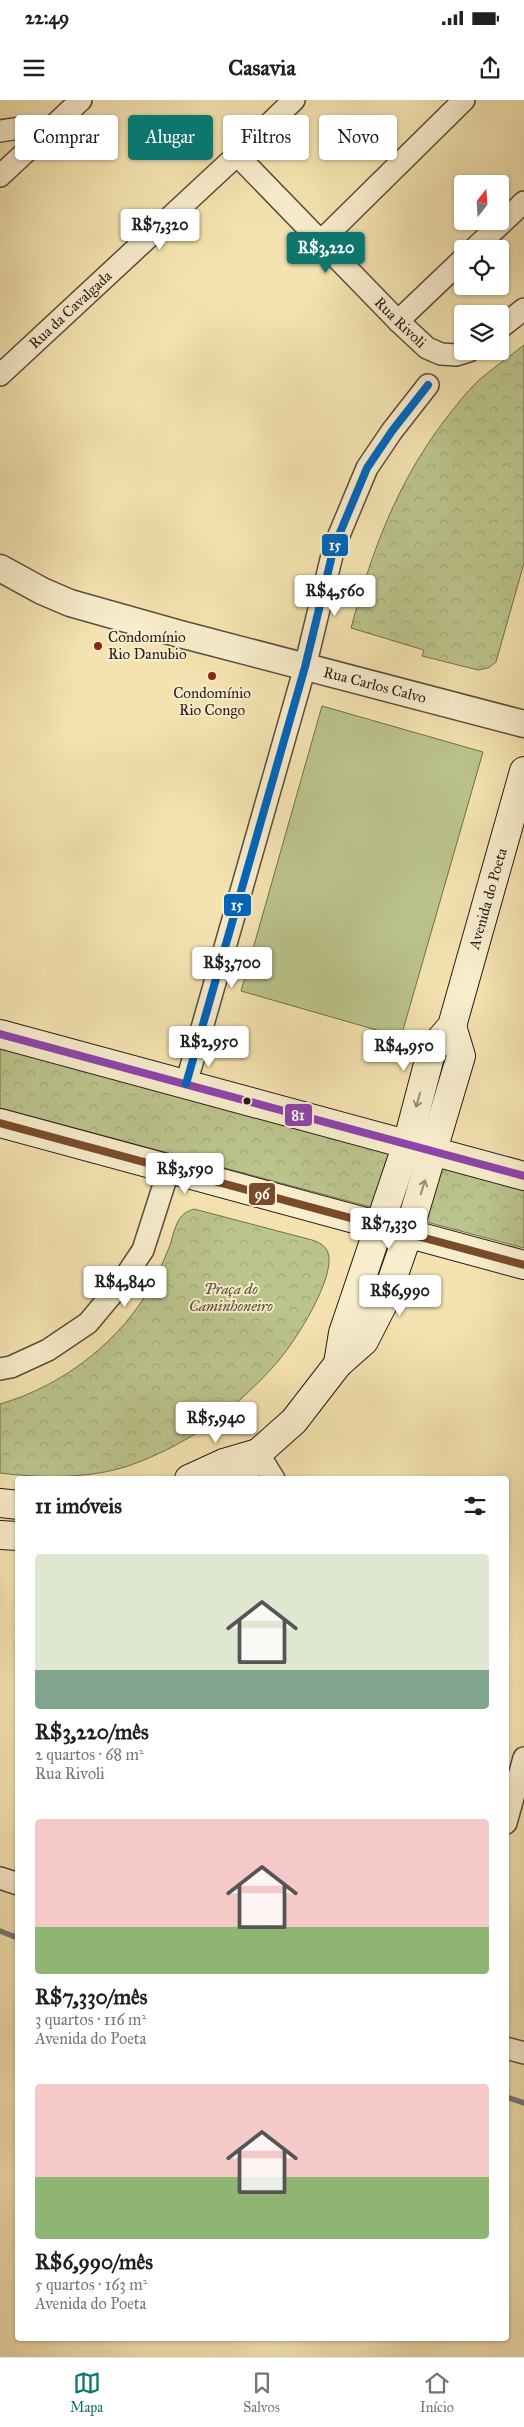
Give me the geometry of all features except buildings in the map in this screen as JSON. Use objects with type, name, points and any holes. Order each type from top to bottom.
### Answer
[{"type":"main road","name":"Avenida do Poeta","points":[[338,1364],[343,1333],[407,1144],[432,1049],[452,1026],[524,771]]},
{"type":"main road","name":"Avenida do Poeta","points":[[240,1476],[258,1453],[294,1421],[338,1364],[364,1341],[385,1300],[434,1151],[461,1056],[452,1026]]},
{"type":"main road","points":[[0,1034],[524,1176]]},
{"type":"main road","points":[[0,1123],[524,1265]]},
{"type":"main road","name":"Avenida do Poeta","points":[[196,1476],[224,1463],[258,1453]]},
{"type":"main road","points":[[0,1503],[15,1505]]},
{"type":"main road","points":[[0,1534],[15,1536]]},
{"type":"street","points":[[65,115],[81,100]]},
{"type":"street","name":"Rua da Cavalgada","points":[[278,115],[294,100]]},
{"type":"street","points":[[320,242],[464,100]]},
{"type":"street","points":[[0,131],[15,129]]},
{"type":"street","points":[[0,176],[17,160]]},
{"type":"street","name":"Rua da Cavalgada","points":[[0,375],[232,160]]},
{"type":"street","name":"Rua Rivoli","points":[[242,160],[320,242],[427,348],[442,354],[454,355]]},
{"type":"street","points":[[484,240],[524,202]]},
{"type":"street","points":[[398,321],[454,268]]},
{"type":"street","points":[[509,321],[524,309]]},
{"type":"street","points":[[186,1084],[305,667],[334,547],[347,511],[367,468],[392,431],[428,385]]},
{"type":"street","name":"Rua Carlos Calvo","points":[[0,568],[42,591],[70,603],[524,724]]},
{"type":"street","points":[[0,1369],[11,1367],[48,1350],[88,1323],[113,1294],[143,1250],[169,1169]]},
{"type":"street","points":[[258,1453],[272,1476]]},
{"type":"street","points":[[509,1812],[524,1758]]},
{"type":"street","points":[[0,1878],[15,1883]]},
{"type":"street","points":[[509,2049],[524,2053]]},
{"type":"green space","points":[[524,345],[524,563],[496,662],[488,668],[478,670],[422,656],[424,650],[351,628],[368,572],[387,520],[412,470],[427,445],[461,400],[479,380],[504,360],[509,360],[509,356]]},
{"type":"green space","points":[[322,706],[483,752],[401,1037],[241,991]]},
{"type":"green space","points":[[0,1047],[524,1190],[524,1248],[0,1108]]},
{"type":"green space","name":"Praça do Caminhoneiro","points":[[194,1209],[312,1240],[326,1248],[329,1258],[324,1284],[309,1316],[281,1358],[241,1399],[211,1424],[176,1445],[128,1466],[97,1473],[64,1476],[31,1476],[0,1473],[0,1404],[46,1386],[68,1373],[107,1342],[140,1304],[153,1283],[179,1220],[183,1215]]},
{"type":"waterway","points":[[0,1931],[15,1937]]},
{"type":"waterway","points":[[509,2098],[524,2103]]},
{"type":"transit line","name":"15","points":[[186,1084],[305,667],[334,547],[367,468],[392,431],[428,385]]},
{"type":"transit line","name":"81","points":[[0,1034],[524,1176]]},
{"type":"transit line","name":"96","points":[[0,1123],[524,1265]]},
{"type":"place","name":"Condomínio Rio Danubio","points":[[98,646]]},
{"type":"place","name":"Condomínio Rio Congo","points":[[212,676]]}]
